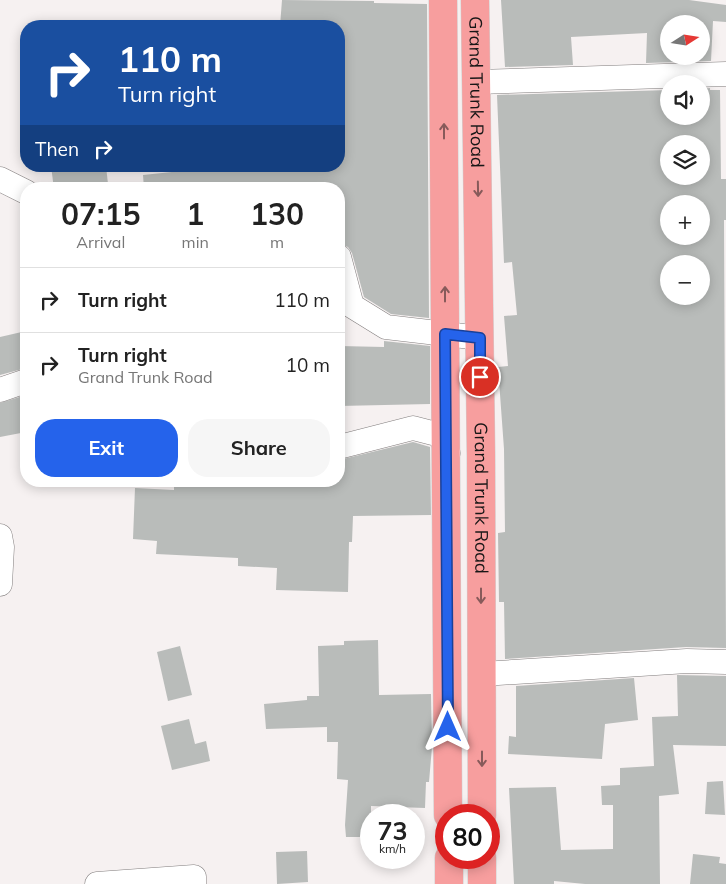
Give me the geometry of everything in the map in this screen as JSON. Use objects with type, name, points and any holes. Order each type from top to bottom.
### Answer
[{"type":"highway","name":"Grand Trunk Road","points":[[443,0],[445,334],[448,453],[448,804]]},
{"type":"highway","name":"Grand Trunk Road","points":[[475,0],[480,338],[482,804]]},
{"type":"highway","points":[[449,869],[449,884]]},
{"type":"highway","points":[[482,869],[482,884]]},
{"type":"street","points":[[477,82],[726,74]]},
{"type":"street","points":[[0,179],[20,189]]},
{"type":"street","points":[[345,280],[352,306],[386,327],[480,338]]},
{"type":"street","points":[[0,390],[20,382]]},
{"type":"street","points":[[345,445],[413,428],[440,434],[448,453]]},
{"type":"street","points":[[0,536],[2,547],[0,584]]},
{"type":"street","points":[[482,674],[686,661],[726,662]]},
{"type":"street","points":[[111,884],[194,877],[194,884]]},
{"type":"building","points":[[282,0],[374,1],[374,3],[427,4],[429,318],[391,314],[364,297],[352,253],[345,246],[345,182],[144,182],[143,175],[172,172],[345,172],[345,20],[280,20]]},
{"type":"building","points":[[501,0],[689,0],[726,5],[726,22],[713,21],[711,61],[710,15],[660,15],[660,63],[646,63],[647,33],[571,37],[573,65],[505,67]]},
{"type":"building","points":[[660,90],[660,125],[710,125],[710,90],[720,90],[721,179],[726,179],[726,220],[724,220],[726,648],[686,647],[505,659],[504,602],[499,602],[498,533],[505,532],[504,449],[498,367],[508,366],[504,316],[517,315],[512,262],[504,263],[497,95]]},
{"type":"building","points":[[52,172],[107,172],[108,182],[53,182]]},
{"type":"building","points":[[20,332],[20,370],[0,375],[0,337]]},
{"type":"building","points":[[384,341],[430,346],[430,404],[345,406],[345,346],[384,347]]},
{"type":"building","points":[[20,397],[20,433],[0,437],[0,403]]},
{"type":"building","points":[[413,442],[430,447],[431,515],[353,516],[352,542],[349,542],[348,592],[276,590],[277,568],[238,566],[238,558],[156,554],[157,541],[133,539],[135,488],[174,490],[174,487],[345,487],[345,459]]},
{"type":"building","points":[[378,640],[379,695],[431,694],[432,747],[429,782],[426,782],[425,808],[425,804],[360,804],[360,837],[346,837],[348,780],[337,779],[338,742],[327,742],[327,727],[266,729],[264,704],[307,700],[307,696],[319,696],[318,646],[344,645],[344,641]]},
{"type":"building","points":[[180,646],[192,695],[168,701],[157,652]]},
{"type":"building","points":[[677,675],[726,676],[726,746],[673,745],[679,794],[659,796],[660,884],[585,884],[554,881],[554,884],[514,884],[509,788],[556,787],[561,850],[613,849],[613,805],[602,805],[601,786],[620,785],[620,768],[654,766],[652,717],[678,716]]},
{"type":"building","points":[[634,678],[638,720],[605,724],[602,759],[508,754],[509,736],[516,737],[516,686]]},
{"type":"building","points":[[189,719],[195,744],[206,741],[210,761],[172,770],[161,726]]},
{"type":"building","points":[[723,781],[725,815],[705,814],[707,782]]},
{"type":"building","points":[[307,851],[308,882],[277,884],[276,852]]},
{"type":"building","points":[[693,854],[720,857],[719,863],[726,864],[726,884],[690,884]]},
{"type":"route","points":[[448,727],[448,486],[445,334],[480,338],[480,377]]}]
